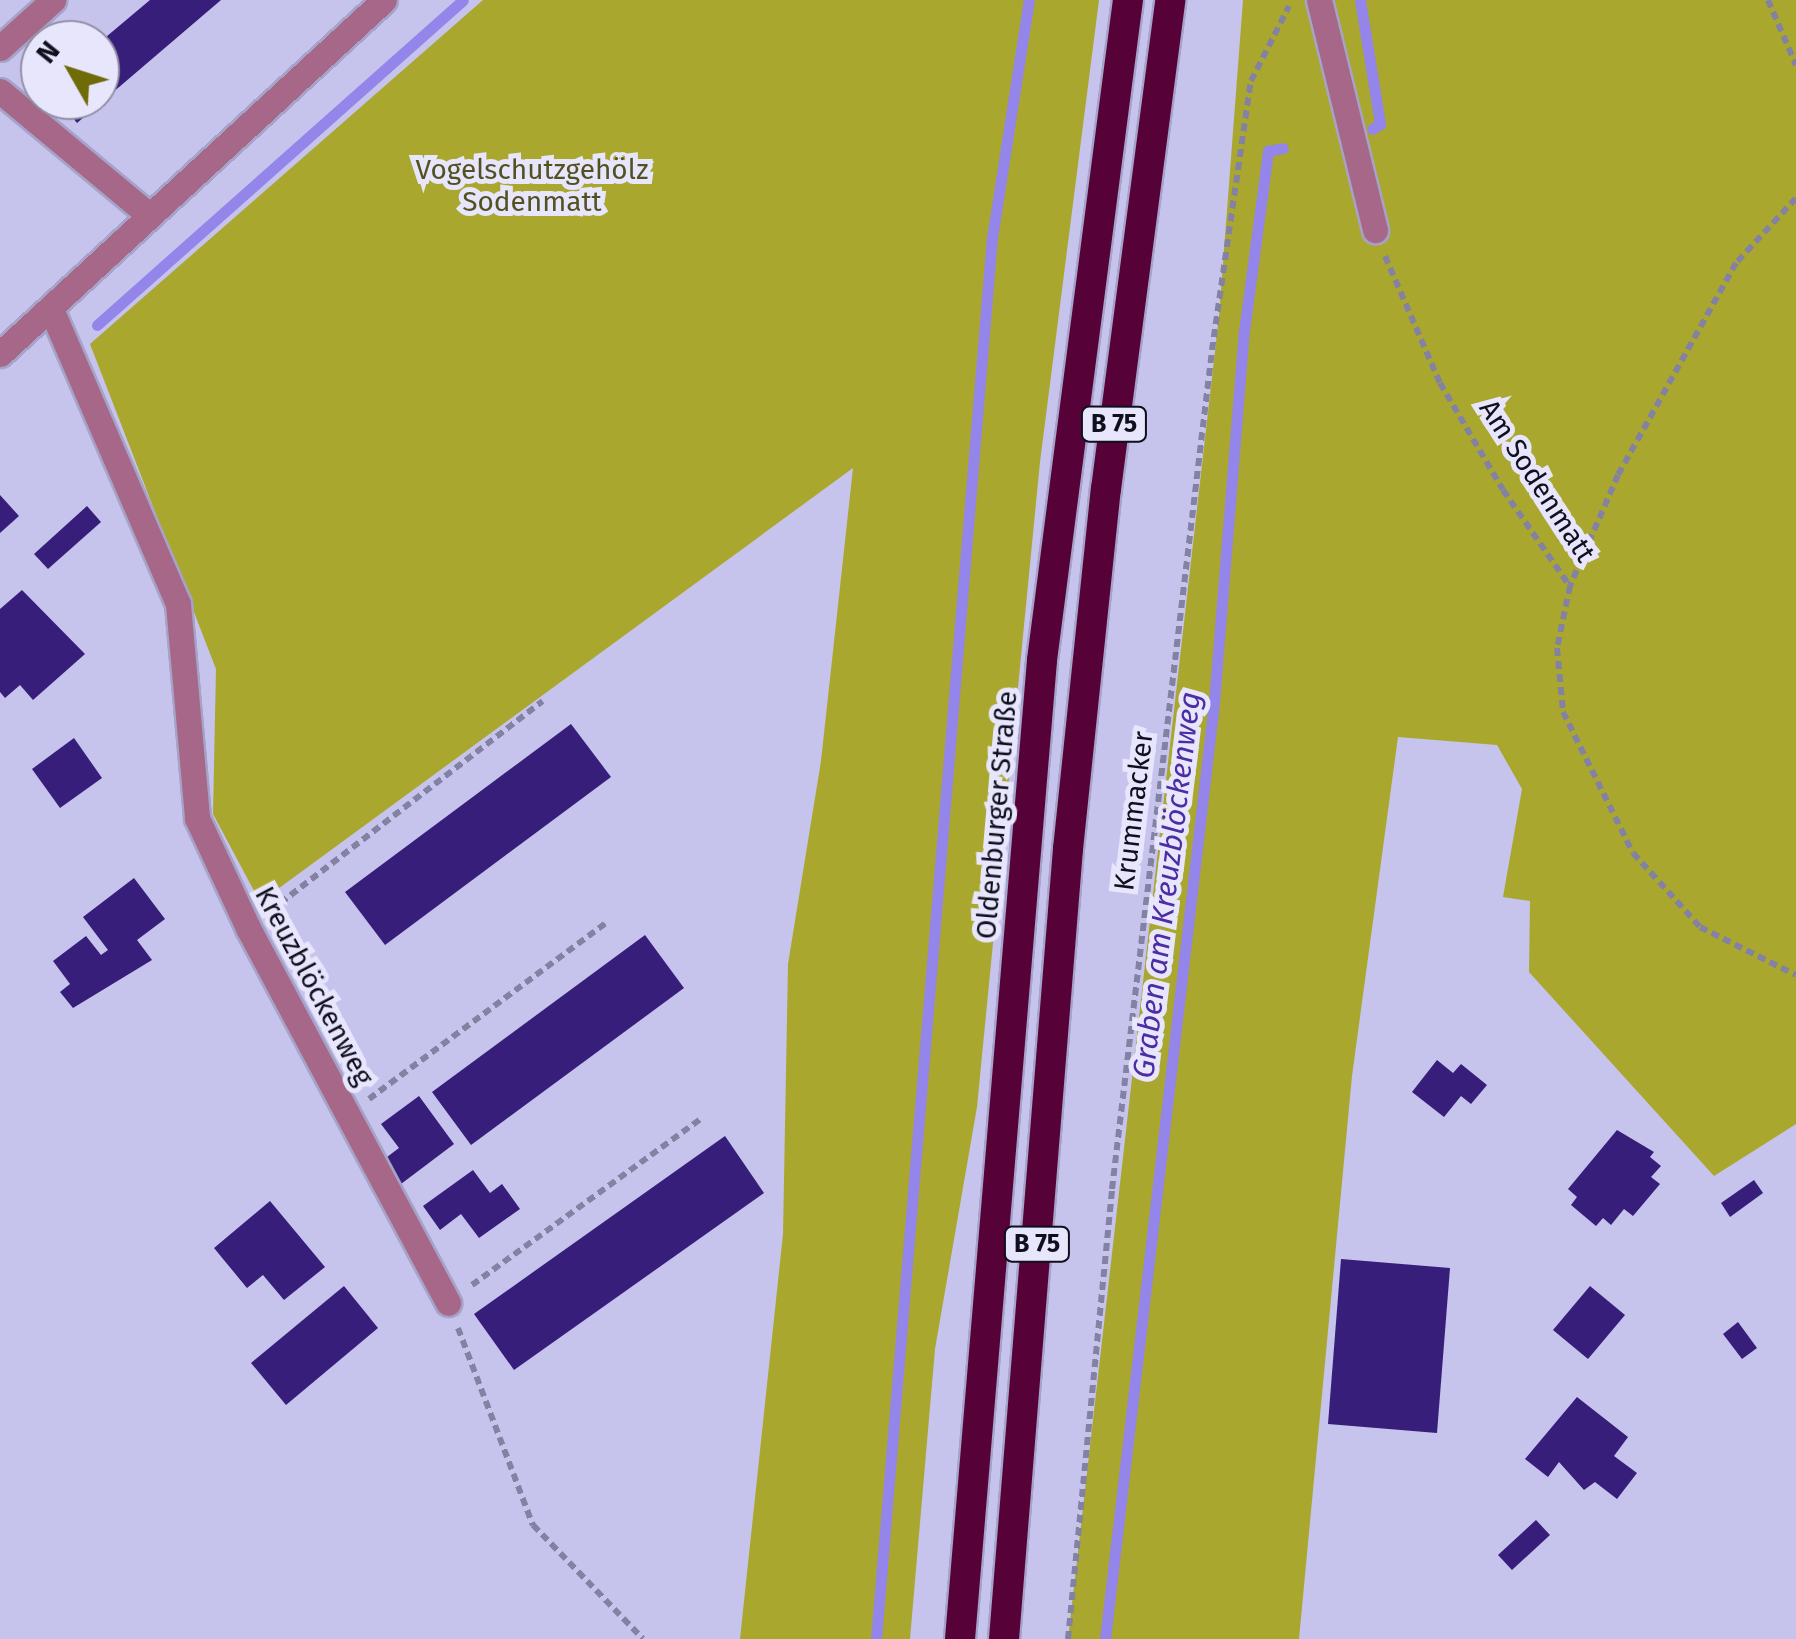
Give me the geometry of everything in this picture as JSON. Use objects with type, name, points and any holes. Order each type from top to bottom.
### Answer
[{"type":"highway","name":"Oldenburger Straße","points":[[960,1639],[1042,660],[1128,0]]},
{"type":"highway","name":"B 75","points":[[1004,1639],[1068,850],[1111,451],[1170,0]]},
{"type":"street","points":[[0,48],[53,0]]},
{"type":"street","points":[[0,354],[384,0]]},
{"type":"street","points":[[1319,0],[1328,51],[1375,230]]},
{"type":"street","points":[[0,91],[149,216]]},
{"type":"street","name":"Kreuzblöckenweg","points":[[51,309],[178,604],[197,818],[248,928],[448,1303]]},
{"type":"path","name":"Krummacker","points":[[1068,1639],[1112,1189],[1212,350],[1251,82],[1292,0]]},
{"type":"path","points":[[1768,0],[1796,65]]},
{"type":"path","points":[[1570,586],[1618,475],[1704,317],[1755,237],[1796,198]]},
{"type":"path","name":"Am Sodenmatt","points":[[1375,230],[1440,382],[1502,490],[1570,586],[1558,648],[1563,712],[1633,854],[1700,927],[1796,976]]},
{"type":"path","points":[[248,928],[543,701]]},
{"type":"path","points":[[348,1114],[606,922]]},
{"type":"path","points":[[643,1639],[534,1524],[448,1303],[702,1118]]},
{"type":"green space","name":"Vogelschutzgehölz Sodenmatt","points":[[483,0],[1099,0],[1040,462],[977,1107],[935,1349],[910,1639],[740,1639],[783,1234],[788,964],[821,761],[853,468],[260,902],[213,814],[216,669],[90,344]]},
{"type":"green space","points":[[1243,0],[1796,0],[1796,1124],[1714,1176],[1529,972],[1530,901],[1503,897],[1522,789],[1497,745],[1398,737],[1352,1076],[1299,1639],[1068,1639],[1219,316]]},
{"type":"building","points":[[150,0],[221,0],[120,86],[120,25]]},
{"type":"building","points":[[0,495],[19,516],[0,533]]},
{"type":"building","points":[[87,506],[101,522],[48,569],[34,554]]},
{"type":"building","points":[[22,590],[85,654],[33,700],[20,685],[5,698],[0,692],[0,609]]},
{"type":"building","points":[[571,724],[611,777],[385,945],[345,892]]},
{"type":"building","points":[[74,738],[102,778],[60,808],[32,769]]},
{"type":"building","points":[[134,878],[165,919],[137,940],[152,960],[73,1008],[60,992],[70,984],[53,961],[86,936],[101,955],[108,950],[83,917]]},
{"type":"building","points":[[645,935],[684,988],[471,1145],[432,1092]]},
{"type":"building","points":[[1437,1060],[1453,1073],[1461,1064],[1487,1085],[1471,1104],[1461,1096],[1444,1117],[1412,1092]]},
{"type":"building","points":[[419,1096],[454,1144],[401,1184],[383,1160],[399,1148],[381,1124]]},
{"type":"building","points":[[1617,1130],[1654,1152],[1650,1157],[1661,1166],[1651,1177],[1660,1184],[1633,1216],[1624,1209],[1611,1225],[1603,1218],[1596,1226],[1571,1205],[1577,1197],[1568,1189]]},
{"type":"building","points":[[725,1136],[764,1193],[514,1370],[474,1314]]},
{"type":"building","points":[[473,1170],[490,1193],[502,1184],[520,1209],[479,1238],[461,1214],[440,1230],[423,1206]]},
{"type":"building","points":[[1754,1180],[1763,1193],[1730,1217],[1721,1203]]},
{"type":"building","points":[[270,1201],[325,1267],[284,1300],[263,1275],[247,1288],[214,1248]]},
{"type":"building","points":[[1341,1259],[1450,1268],[1437,1433],[1328,1424]]},
{"type":"building","points":[[344,1286],[378,1328],[286,1405],[251,1363]]},
{"type":"building","points":[[1590,1286],[1625,1315],[1588,1359],[1553,1330]]},
{"type":"building","points":[[1738,1322],[1757,1348],[1742,1359],[1723,1334]]},
{"type":"building","points":[[1577,1397],[1628,1437],[1614,1456],[1637,1473],[1617,1499],[1595,1482],[1584,1490],[1559,1462],[1548,1477],[1525,1459]]},
{"type":"building","points":[[1536,1520],[1550,1535],[1512,1570],[1498,1555]]},
{"type":"waterway","points":[[97,325],[463,0]]},
{"type":"waterway","points":[[876,1639],[992,238],[1029,0]]},
{"type":"waterway","name":"Graben am Kreuzblöckenweg","points":[[1360,0],[1380,124],[1372,129]]},
{"type":"waterway","name":"Graben am Kreuzblöckenweg","points":[[1105,1639],[1214,702],[1244,331],[1268,151],[1283,148]]}]
